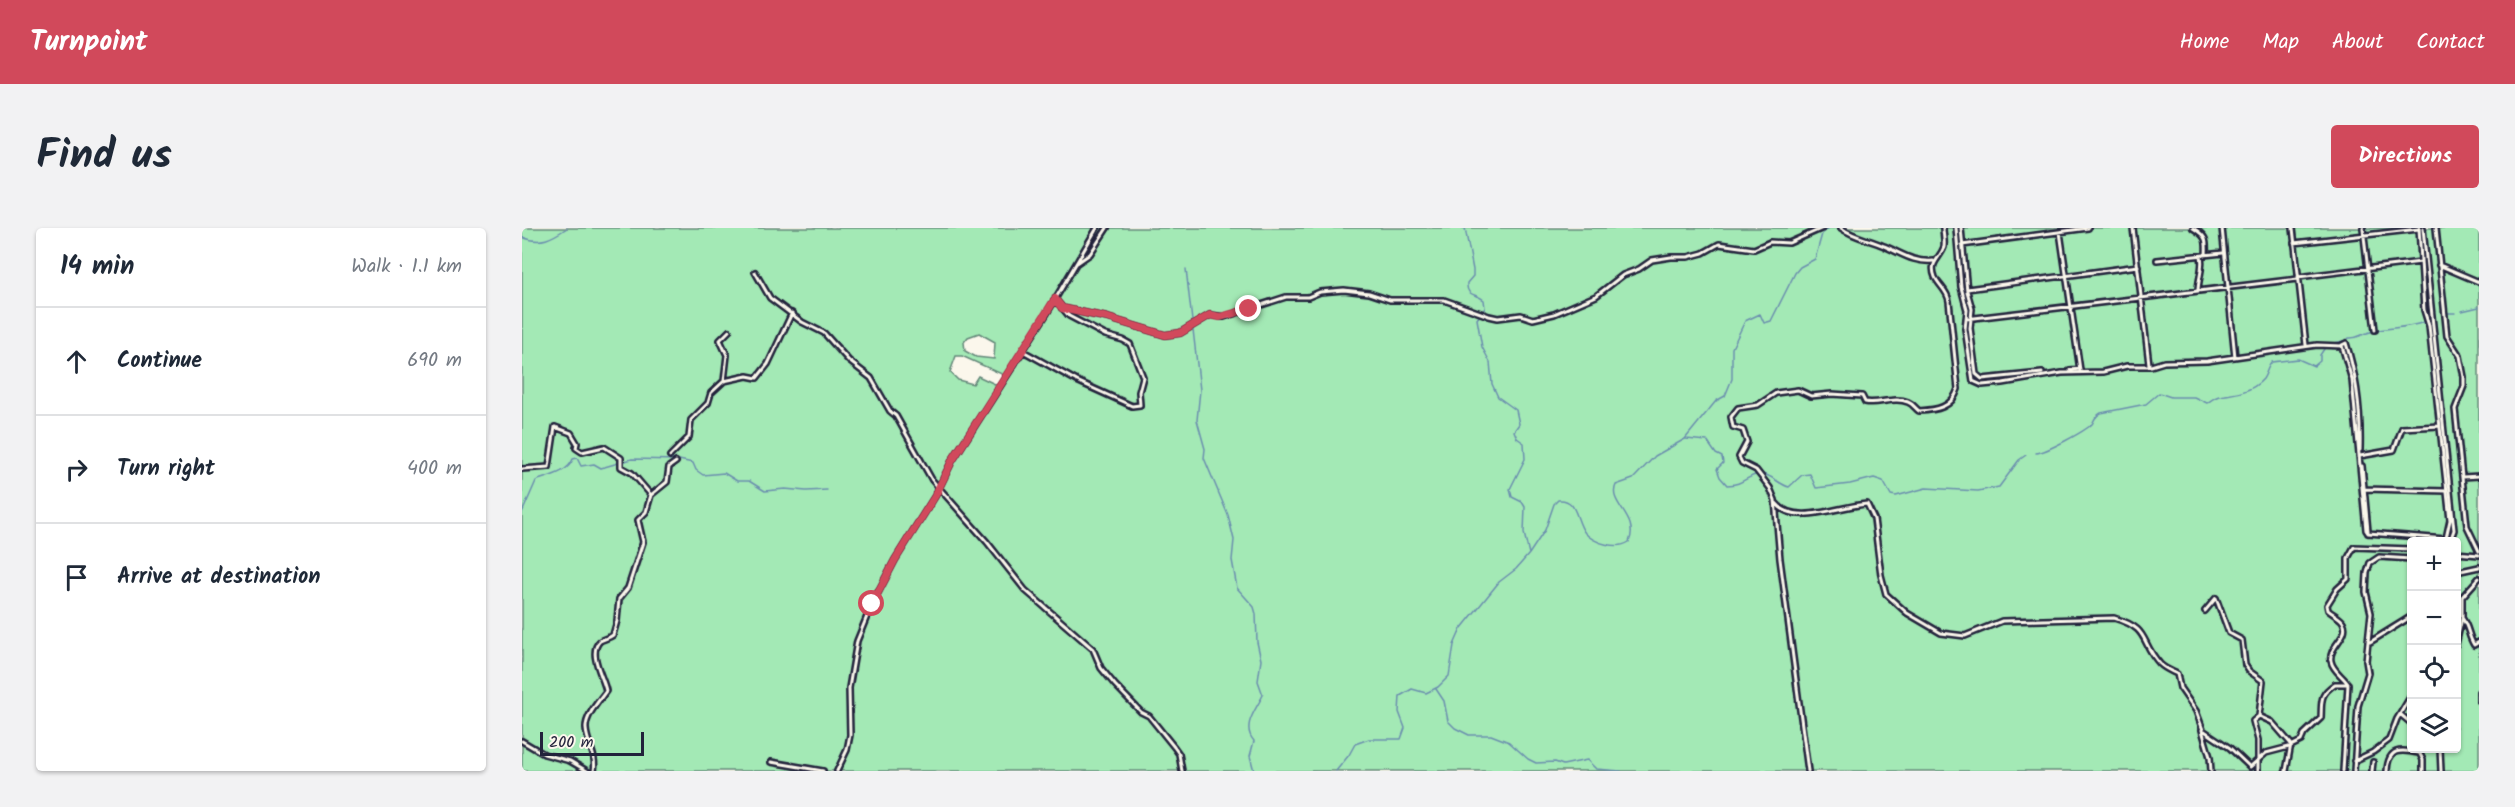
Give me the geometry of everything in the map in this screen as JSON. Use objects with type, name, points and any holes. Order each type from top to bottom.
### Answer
[{"type":"street","points":[[837,771],[847,750],[850,735],[849,688],[857,641],[872,604],[952,461],[1023,351],[1097,228]]},
{"type":"street","points":[[1075,264],[1090,254],[1107,228]]},
{"type":"street","points":[[1062,308],[1108,318],[1165,335],[1180,333],[1210,315],[1224,317],[1286,297],[1308,297],[1320,292],[1338,290],[1351,290],[1390,300],[1444,300],[1498,318],[1521,315],[1533,318],[1554,314],[1596,296],[1623,275],[1639,269],[1652,260],[1703,254],[1719,244],[1754,249],[1770,242],[1788,243],[1823,228]]},
{"type":"street","points":[[1841,228],[1854,237],[1885,246],[1912,260],[1933,261]]},
{"type":"street","points":[[1808,771],[1780,559],[1776,502],[1770,488],[1756,470],[1742,463],[1739,457],[1747,442],[1743,430],[1735,428],[1731,417],[1738,408],[1758,405],[1776,393],[1798,390],[1811,396],[1833,394],[1862,396],[1868,403],[1889,400],[1908,401],[1917,411],[1936,410],[1946,406],[1957,393],[1949,301],[1945,289],[1935,278],[1933,261],[1944,248],[1943,228]]},
{"type":"street","points":[[1956,228],[1961,287],[1967,310],[1974,366],[1979,378],[1997,379],[2080,369],[2085,371]]},
{"type":"street","points":[[1961,228],[1967,289],[1972,309],[1968,319],[1970,367],[1975,383],[2003,383],[2037,376],[2085,371],[2103,372],[2127,366],[2151,366],[2164,362],[2207,361],[2306,346],[2346,343],[2355,376],[2368,532]]},
{"type":"street","points":[[1962,245],[2088,228]]},
{"type":"street","points":[[2133,228],[2149,364]]},
{"type":"street","points":[[2193,228],[2208,241],[2206,255]]},
{"type":"street","points":[[2222,228],[2235,357]]},
{"type":"street","points":[[2292,228],[2306,346]]},
{"type":"street","points":[[2363,228],[2375,330]]},
{"type":"street","points":[[2294,243],[2364,237],[2420,228]]},
{"type":"street","points":[[2420,228],[2424,310],[2429,324],[2442,426]]},
{"type":"street","points":[[2420,228],[2449,491],[2450,524],[2447,537]]},
{"type":"street","points":[[2436,228],[2447,336],[2460,357],[2464,377],[2464,386],[2455,410],[2467,526],[2479,553],[2461,553]]},
{"type":"street","points":[[2063,231],[2070,306],[2080,369]]},
{"type":"street","points":[[2157,260],[2224,253]]},
{"type":"street","points":[[2198,291],[2198,279],[2203,263],[2201,256]]},
{"type":"street","points":[[1968,319],[2421,262]]},
{"type":"street","points":[[2439,265],[2479,282]]},
{"type":"street","points":[[1967,289],[2138,266]]},
{"type":"street","points":[[755,272],[770,298],[813,329],[825,333],[849,361],[875,382],[880,395],[896,416],[932,480],[987,542],[1021,585],[1093,649],[1101,668],[1141,712],[1149,716],[1174,747],[1179,754],[1182,771]]},
{"type":"street","points":[[1023,351],[1077,381],[1132,406],[1140,405],[1139,392],[1143,376],[1130,344],[1105,335],[1067,315],[1055,299]]},
{"type":"street","points":[[670,456],[689,437],[691,420],[708,403],[711,393],[724,381],[747,376],[757,378],[768,364],[792,313]]},
{"type":"street","points":[[724,381],[727,355],[720,340],[729,331]]},
{"type":"street","points":[[2341,345],[2345,350],[2352,381],[2368,532]]},
{"type":"street","points":[[2360,456],[2394,450],[2402,428],[2442,426]]},
{"type":"street","points":[[522,469],[549,467],[555,427],[571,433],[577,443],[576,448],[582,452],[604,447],[621,458],[621,467],[632,473],[651,495]]},
{"type":"street","points":[[594,771],[596,761],[585,727],[606,691],[604,679],[596,663],[595,650],[600,640],[612,635],[617,621],[619,599],[628,588],[643,543],[638,520],[646,513],[651,495],[667,482],[669,467],[676,462]]},
{"type":"street","points":[[2462,477],[2479,476]]},
{"type":"street","points":[[2365,489],[2449,491]]},
{"type":"street","points":[[1776,502],[1789,513],[1796,514],[1828,512],[1867,504],[1874,519],[1881,575],[1886,594],[1907,613],[1947,635],[1965,636],[2002,621],[2114,618],[2131,623],[2144,634],[2162,665],[2177,674],[2180,688],[2196,711],[2201,725],[2210,757],[2211,771]]},
{"type":"street","points":[[2368,532],[2412,537]]},
{"type":"street","points":[[2343,771],[2348,684],[2331,662],[2331,653],[2344,633],[2344,626],[2341,619],[2330,612],[2327,604],[2337,589],[2348,579],[2349,553],[2354,546],[2407,549]]},
{"type":"street","points":[[2354,771],[2358,706],[2368,673],[2366,661],[2370,642],[2371,613],[2366,592],[2367,573],[2370,563],[2379,557],[2407,560]]},
{"type":"street","points":[[2461,571],[2479,567]]},
{"type":"street","points":[[2461,623],[2462,597],[2479,578]]},
{"type":"street","points":[[2205,611],[2216,598],[2229,633],[2242,640],[2242,655],[2247,669],[2263,681],[2259,716],[2253,721],[2258,740],[2258,771]]},
{"type":"street","points":[[2462,618],[2468,626],[2474,645],[2479,642]]},
{"type":"street","points":[[2370,642],[2407,619]]},
{"type":"street","points":[[2201,725],[2205,732],[2230,748],[2249,766],[2257,763],[2266,753],[2301,741],[2304,734],[2319,721],[2324,694],[2335,684],[2348,684]]},
{"type":"street","points":[[2479,693],[2479,700]]},
{"type":"street","points":[[2354,761],[2373,752],[2389,740],[2409,699]]},
{"type":"street","points":[[2400,714],[2407,720]]},
{"type":"street","points":[[2259,716],[2272,722],[2291,746],[2286,771]]},
{"type":"street","points":[[522,741],[544,754],[570,760],[587,771]]},
{"type":"street","points":[[2386,771],[2387,761],[2395,753],[2407,751]]},
{"type":"street","points":[[2419,753],[2423,771]]},
{"type":"street","points":[[2440,753],[2441,771]]},
{"type":"street","points":[[771,762],[823,771]]},
{"type":"street","points":[[2372,771],[2373,762]]},
{"type":"green space","points":[[522,228],[2479,228],[2479,771],[522,771]],"holes":[[[979,333],[995,342],[994,359],[976,357],[965,351],[964,342],[968,337]],[[956,356],[962,356],[1005,377],[997,385],[978,376],[973,384],[958,380],[950,372]]]},
{"type":"waterway","points":[[522,237],[541,240],[567,228]]},
{"type":"waterway","points":[[1465,228],[1473,270],[1473,276],[1467,283],[1467,287],[1470,293],[1484,300],[1485,308],[1477,319],[1482,347],[1490,362],[1492,384],[1498,397],[1516,410],[1519,424],[1514,431],[1517,438],[1524,443],[1525,459],[1510,489],[1512,497],[1522,502],[1525,507],[1524,533],[1529,554]]},
{"type":"waterway","points":[[1336,771],[1355,744],[1369,739],[1401,739],[1405,728],[1399,712],[1400,696],[1412,689],[1426,693],[1438,687],[1449,676],[1454,645],[1461,629],[1499,582],[1516,569],[1529,554],[1545,530],[1554,504],[1558,500],[1564,500],[1573,506],[1585,533],[1594,540],[1612,545],[1629,542],[1630,525],[1616,498],[1614,492],[1616,485],[1633,479],[1655,456],[1685,439],[1716,401],[1725,396],[1732,379],[1732,348],[1745,321],[1760,314],[1764,323],[1771,321],[1795,273],[1800,267],[1815,259],[1822,234],[1829,228]]},
{"type":"waterway","points":[[1186,269],[1200,390],[1197,420],[1205,449],[1204,458],[1228,515],[1234,540],[1232,560],[1237,588],[1254,607],[1256,614],[1257,642],[1261,660],[1258,681],[1263,695],[1249,724],[1250,735],[1254,741],[1250,756],[1254,771]]},
{"type":"waterway","points":[[2462,311],[2479,307]]},
{"type":"waterway","points":[[2448,313],[2455,313]]},
{"type":"waterway","points":[[2330,344],[2374,331],[2424,322]]},
{"type":"waterway","points":[[2036,453],[2057,445],[2082,431],[2101,413],[2146,404],[2159,393],[2171,397],[2194,397],[2207,403],[2217,397],[2254,387],[2263,379],[2272,362],[2298,359],[2314,366],[2320,361],[2320,355],[2326,346]]},
{"type":"waterway","points":[[1686,439],[1707,441],[1716,454],[1722,457],[1723,463],[1717,469],[1727,485],[1737,484],[1758,474],[1766,475],[1789,487],[1802,475],[1810,474],[1816,488],[1850,484],[1874,478],[1883,481],[1891,495],[1896,496],[1926,488],[1978,491],[1999,487],[2019,460],[2026,455]]},
{"type":"waterway","points":[[522,513],[536,481],[562,471],[573,459],[577,458],[581,466],[594,464],[601,468],[632,459],[679,460],[693,463],[696,470],[703,475],[724,473],[737,481],[749,481],[765,491],[827,490]]},
{"type":"waterway","points":[[1436,689],[1444,701],[1448,721],[1455,728],[1469,735],[1491,735],[1509,742],[1536,763],[1555,762],[1563,765],[1587,760],[1596,769],[1621,771]]},
{"type":"route","points":[[872,604],[895,560],[935,496],[952,461],[1055,299],[1062,308],[1108,318],[1115,322],[1165,335],[1180,333],[1210,315],[1220,317],[1249,309]]}]
